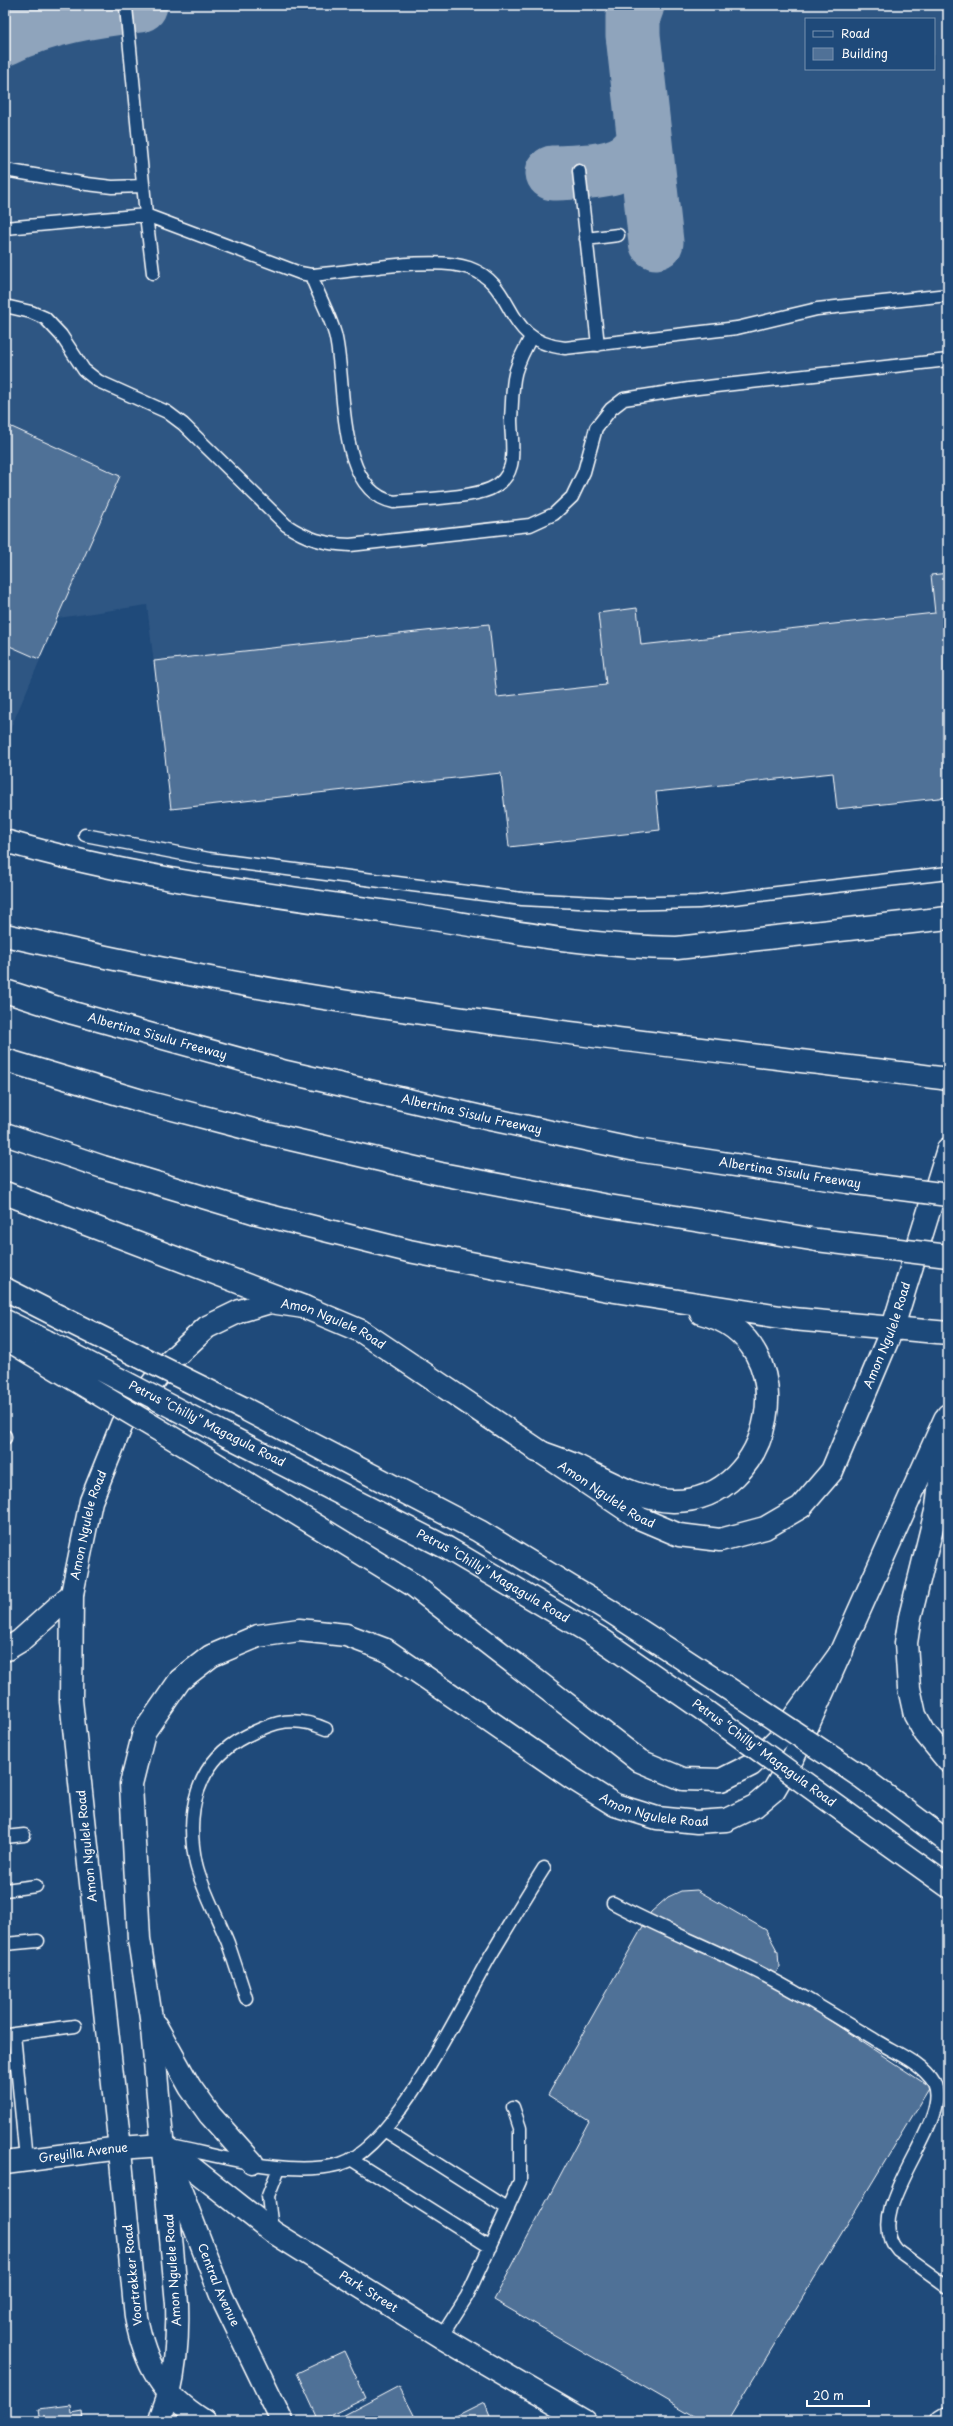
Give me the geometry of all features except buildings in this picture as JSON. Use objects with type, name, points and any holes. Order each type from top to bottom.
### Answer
[{"type":"main road","points":[[5,841],[133,873],[216,887],[573,940],[643,947],[678,948],[948,918]]},
{"type":"main road","points":[[5,936],[82,953],[303,994],[521,1027],[948,1079]]},
{"type":"main road","name":"Albertina Sisulu Freeway","points":[[5,991],[73,1014],[286,1072],[475,1116],[636,1150],[848,1182],[948,1195]]},
{"type":"main road","points":[[5,1060],[44,1073],[173,1109],[441,1174],[609,1206],[817,1240],[948,1256]]},
{"type":"main road","points":[[5,1134],[103,1167],[253,1212],[409,1251],[608,1290],[793,1319],[948,1333]]},
{"type":"main road","name":"Amon Ngulele Road","points":[[120,2148],[71,1700],[72,1594],[91,1501],[122,1424],[167,1364],[207,1327],[240,1311],[270,1302],[304,1307],[361,1331],[537,1451],[639,1518],[679,1535],[720,1540],[765,1528],[801,1507],[832,1471],[893,1327],[948,1149]]},
{"type":"main road","points":[[5,1193],[304,1307]]},
{"type":"main road","points":[[5,1289],[243,1408],[479,1532],[610,1611],[723,1685],[860,1776],[948,1842]]},
{"type":"main road","points":[[537,1451],[578,1466],[621,1488],[652,1497],[673,1501],[697,1498],[719,1489],[742,1469],[752,1456],[761,1437],[767,1396],[764,1377],[760,1358],[752,1344],[740,1332],[711,1316],[608,1290]]},
{"type":"main road","name":"Petrus “Chilly” Magagula Road","points":[[5,1321],[38,1347],[226,1435],[447,1548],[601,1639],[705,1711],[948,1886]]},
{"type":"main road","points":[[5,1338],[38,1347],[206,1458],[414,1585],[640,1761],[684,1779],[721,1780],[751,1766],[778,1739],[842,1651]]},
{"type":"main road","points":[[948,1414],[937,1507],[906,1643],[909,1688],[915,1715],[925,1733],[948,1761]]},
{"type":"main road","name":"Amon Ngulele Road","points":[[151,2018],[139,1939],[131,1784],[144,1732],[180,1680],[211,1656],[258,1636],[299,1630],[346,1634],[386,1650],[572,1778],[615,1805],[657,1818],[697,1822],[726,1820],[755,1806],[774,1790],[795,1754],[948,1414]]},
{"type":"main road","points":[[5,1650],[20,1641],[72,1594]]},
{"type":"main road","points":[[151,2018],[163,2145]]},
{"type":"main road","points":[[151,2018],[190,2087],[210,2116],[252,2162]]},
{"type":"main road","name":"Amon Ngulele Road","points":[[163,2145],[178,2334],[169,2394]]},
{"type":"main road","name":"Greyilla Avenue","points":[[5,2163],[120,2148],[163,2145]]},
{"type":"main road","name":"Park Street","points":[[163,2145],[273,2232],[441,2337],[585,2421]]},
{"type":"main road","name":"Central Avenue","points":[[163,2145],[221,2295],[282,2421]]},
{"type":"main road","name":"Voortrekker Road","points":[[120,2148],[133,2297],[140,2338],[151,2367],[169,2394],[188,2411],[204,2421]]},
{"type":"main road","points":[[160,2421],[169,2394]]},
{"type":"main road","points":[[944,2421],[948,2418]]},
{"type":"lane","points":[[126,7],[143,186],[153,272]]},
{"type":"lane","points":[[5,170],[112,187],[143,186]]},
{"type":"lane","points":[[579,171],[598,345]]},
{"type":"lane","points":[[5,228],[146,215],[289,270],[311,274],[430,263],[451,264],[470,268],[485,276],[500,291],[513,318],[531,337],[549,347],[557,348],[598,345],[737,328],[818,309],[948,295]]},
{"type":"lane","points":[[586,239],[618,235]]},
{"type":"lane","points":[[311,274],[335,335],[348,447],[364,482],[374,494],[384,501],[394,502],[478,492],[491,488],[502,481],[510,471],[514,454],[511,420],[515,375],[519,361],[531,337]]},
{"type":"lane","points":[[5,306],[31,312],[45,318],[61,334],[84,370],[98,380],[167,412],[183,424],[286,525],[302,535],[329,544],[350,544],[530,525],[554,514],[572,497],[584,472],[596,428],[611,409],[624,399],[689,389],[948,360]]},
{"type":"lane","points":[[86,835],[165,852],[209,859],[522,899],[616,904],[699,902],[948,873]]},
{"type":"lane","points":[[246,1998],[228,1945],[197,1865],[193,1838],[192,1814],[196,1795],[218,1756],[236,1741],[262,1728],[283,1721],[310,1722],[326,1729]]},
{"type":"lane","points":[[5,1837],[24,1835]]},
{"type":"lane","points":[[163,2145],[279,2168],[320,2168],[352,2160],[384,2130],[434,2056],[489,1958],[544,1868]]},
{"type":"lane","points":[[5,1890],[36,1886]]},
{"type":"lane","points":[[613,1903],[694,1944],[744,1965],[816,2004],[926,2072],[938,2093],[939,2104],[934,2120],[908,2169],[893,2206],[889,2236],[891,2243],[897,2250],[948,2287]]},
{"type":"lane","points":[[5,1944],[38,1941]]},
{"type":"lane","points":[[26,2160],[10,2035],[76,2026]]},
{"type":"lane","points":[[441,2337],[454,2319],[490,2247],[520,2180],[520,2128],[513,2107]]},
{"type":"lane","points":[[384,2130],[508,2208]]},
{"type":"lane","points":[[352,2160],[490,2247]]},
{"type":"lane","points":[[273,2232],[268,2196],[279,2168]]},
{"type":"shaded area","points":[[5,5],[948,5],[948,797],[833,773],[656,792],[501,773],[171,809],[147,605],[58,618],[5,741]]},
{"type":"taxiway","points":[[5,38],[54,20],[88,12],[140,5]]},
{"type":"taxiway","points":[[637,5],[633,16],[633,35],[656,242]]},
{"type":"taxiway","points":[[553,173],[592,171],[618,165],[629,160],[638,151],[644,140]]}]
